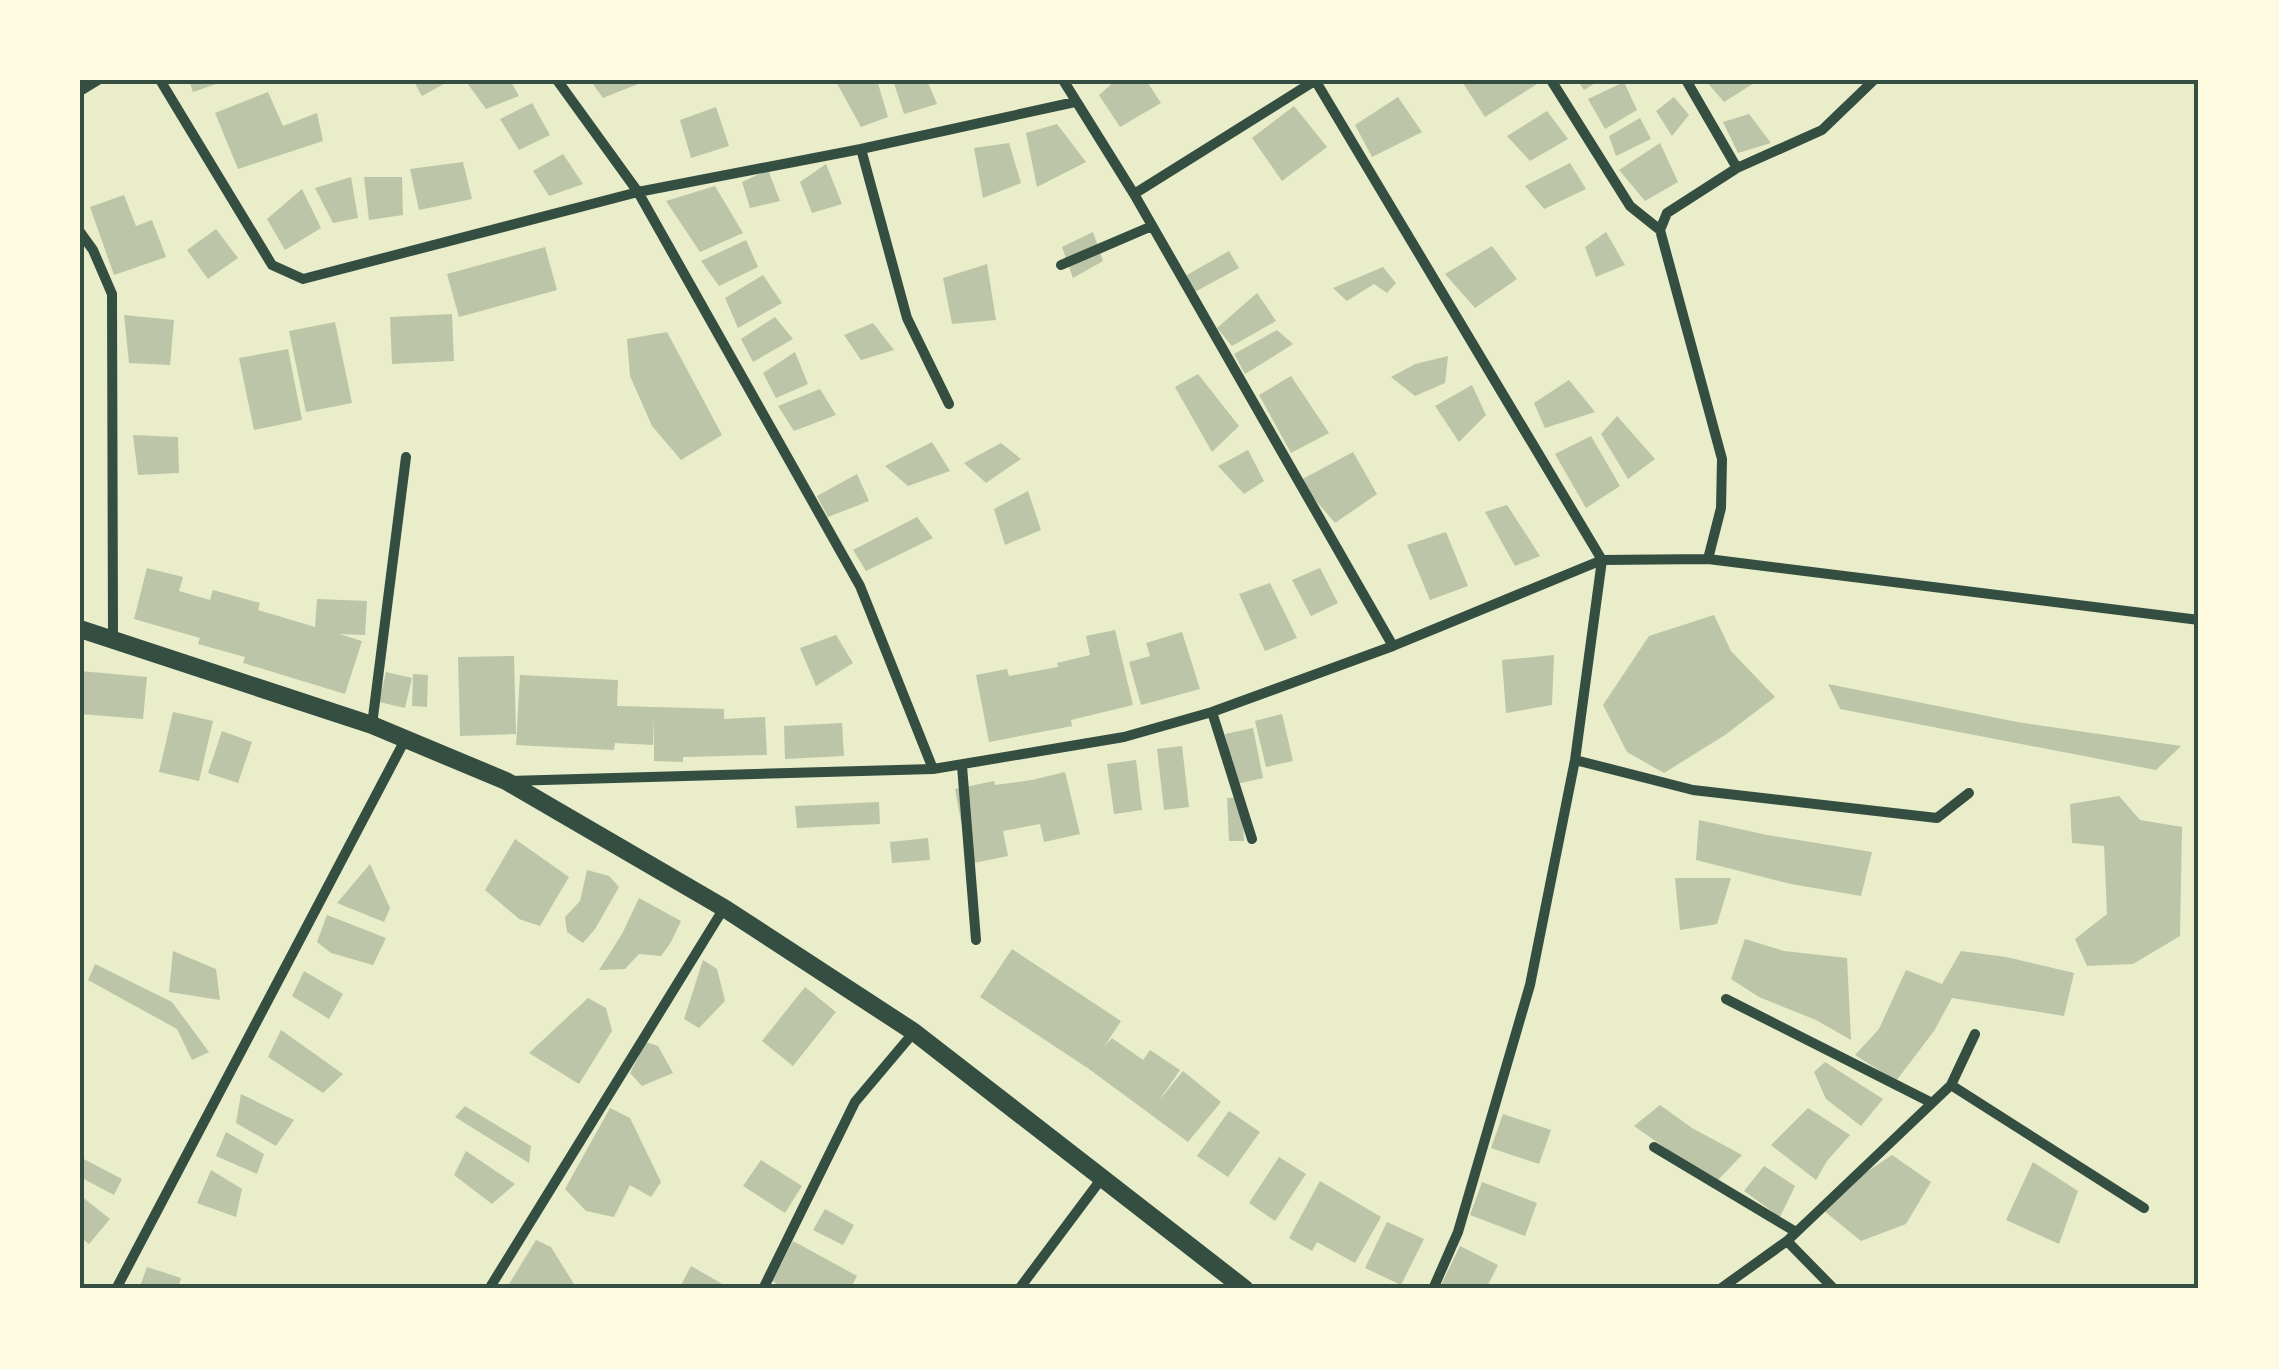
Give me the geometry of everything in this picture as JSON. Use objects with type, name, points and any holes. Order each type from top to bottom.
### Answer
[{"type":"street","points":[[80,91],[98,80]]},
{"type":"street","points":[[160,80],[272,265],[303,279],[638,192],[1075,102]]},
{"type":"street","points":[[557,80],[638,192],[860,586],[932,770]]},
{"type":"street","points":[[1063,80],[1134,194],[1393,646]]},
{"type":"street","points":[[1134,194],[1315,80],[1602,560],[1575,760],[1530,985],[1458,1232],[1433,1289]]},
{"type":"street","points":[[1551,80],[1630,206],[1660,230],[1722,459],[1721,508],[1708,560]]},
{"type":"street","points":[[1686,80],[1738,168]]},
{"type":"street","points":[[1660,230],[1667,213],[1738,168],[1822,130],[1874,80]]},
{"type":"street","points":[[861,148],[906,318],[949,404]]},
{"type":"street","points":[[1061,265],[1152,226]]},
{"type":"street","points":[[80,232],[93,250],[112,294],[112,638]]},
{"type":"street","points":[[372,725],[406,457]]},
{"type":"street","points":[[506,781],[932,770],[1124,737],[1212,712],[1393,646],[1602,560],[1708,560],[2199,620]]},
{"type":"street","points":[[80,628],[372,725],[506,781],[724,908],[914,1032],[1245,1289]]},
{"type":"street","points":[[1212,712],[1252,839]]},
{"type":"street","points":[[116,1289],[406,738]]},
{"type":"street","points":[[1575,760],[1693,790],[1937,818],[1969,793]]},
{"type":"street","points":[[962,766],[976,940]]},
{"type":"street","points":[[489,1289],[724,908]]},
{"type":"street","points":[[1726,999],[1932,1103]]},
{"type":"street","points":[[763,1289],[855,1102],[914,1032]]},
{"type":"street","points":[[1720,1289],[1791,1237],[1951,1085],[1975,1034]]},
{"type":"street","points":[[1951,1085],[2144,1208]]},
{"type":"street","points":[[1654,1147],[1791,1237],[1834,1289]]},
{"type":"street","points":[[1019,1289],[1102,1178]]},
{"type":"building","points":[[189,80],[225,80],[225,81],[193,92]]},
{"type":"building","points":[[413,80],[451,80],[422,96]]},
{"type":"building","points":[[465,80],[510,80],[519,96],[486,109]]},
{"type":"building","points":[[590,80],[648,80],[603,98]]},
{"type":"building","points":[[835,80],[877,80],[888,117],[861,127]]},
{"type":"building","points":[[893,80],[927,80],[937,104],[904,114]]},
{"type":"building","points":[[1116,80],[1146,80],[1161,103],[1120,127],[1099,95]]},
{"type":"building","points":[[1461,80],[1533,80],[1537,84],[1485,117]]},
{"type":"building","points":[[1577,80],[1600,80],[1584,90]]},
{"type":"building","points":[[1705,80],[1759,80],[1724,102]]},
{"type":"building","points":[[1624,82],[1637,110],[1605,129],[1588,99]]},
{"type":"building","points":[[268,92],[283,126],[317,113],[323,141],[238,169],[215,113]]},
{"type":"building","points":[[1398,97],[1422,132],[1372,157],[1355,125]]},
{"type":"building","points":[[1674,97],[1689,115],[1672,136],[1656,111]]},
{"type":"building","points":[[532,103],[550,135],[519,150],[500,119]]},
{"type":"building","points":[[1294,106],[1327,147],[1282,181],[1252,138]]},
{"type":"building","points":[[716,107],[729,146],[691,158],[680,120]]},
{"type":"building","points":[[1547,111],[1568,139],[1530,161],[1507,136]]},
{"type":"building","points":[[1749,114],[1771,143],[1738,153],[1723,122]]},
{"type":"building","points":[[1640,118],[1651,139],[1616,156],[1609,136]]},
{"type":"building","points":[[1057,124],[1086,162],[1037,187],[1026,133]]},
{"type":"building","points":[[1009,143],[1021,183],[983,198],[974,148]]},
{"type":"building","points":[[1660,143],[1678,182],[1645,201],[1619,170]]},
{"type":"building","points":[[563,154],[583,184],[549,196],[533,171]]},
{"type":"building","points":[[463,162],[472,199],[419,210],[410,169]]},
{"type":"building","points":[[1570,163],[1586,189],[1544,209],[1525,186]]},
{"type":"building","points":[[826,164],[842,204],[812,213],[800,182]]},
{"type":"building","points":[[768,170],[780,201],[750,208],[742,182]]},
{"type":"building","points":[[351,177],[358,218],[333,223],[315,188]]},
{"type":"building","points":[[364,177],[402,177],[403,215],[369,220]]},
{"type":"building","points":[[715,186],[743,233],[700,252],[666,201]]},
{"type":"building","points":[[302,189],[321,228],[285,250],[267,219]]},
{"type":"building","points":[[124,195],[136,226],[152,220],[166,257],[114,275],[90,207]]},
{"type":"building","points":[[216,229],[238,258],[208,279],[187,250]]},
{"type":"building","points":[[1093,232],[1103,261],[1073,278],[1062,247]]},
{"type":"building","points":[[1606,232],[1625,265],[1596,277],[1585,247]]},
{"type":"building","points":[[746,240],[758,267],[719,286],[701,261]]},
{"type":"building","points":[[1492,246],[1517,279],[1475,308],[1445,274]]},
{"type":"building","points":[[545,247],[557,290],[459,317],[447,274]]},
{"type":"building","points":[[1229,251],[1239,268],[1193,293],[1187,275]]},
{"type":"building","points":[[987,264],[996,320],[952,324],[943,278]]},
{"type":"building","points":[[1383,267],[1396,283],[1387,293],[1374,284],[1347,301],[1333,288]]},
{"type":"building","points":[[763,275],[782,303],[738,328],[725,298]]},
{"type":"building","points":[[1257,293],[1276,321],[1232,346],[1217,328]]},
{"type":"building","points":[[452,314],[454,361],[392,364],[390,317]]},
{"type":"building","points":[[124,315],[174,320],[170,365],[129,363]]},
{"type":"building","points":[[775,317],[793,339],[753,362],[741,339]]},
{"type":"building","points":[[335,322],[352,403],[306,412],[289,331]]},
{"type":"building","points":[[873,323],[894,350],[861,360],[844,335]]},
{"type":"building","points":[[1277,330],[1293,344],[1245,374],[1234,354]]},
{"type":"building","points":[[667,332],[722,435],[681,460],[652,426],[630,376],[627,339]]},
{"type":"building","points":[[288,349],[302,420],[254,430],[239,358]]},
{"type":"building","points":[[795,352],[808,384],[776,398],[763,373]]},
{"type":"building","points":[[1448,356],[1445,383],[1415,396],[1391,377],[1415,364]]},
{"type":"building","points":[[1198,374],[1239,426],[1212,452],[1175,387]]},
{"type":"building","points":[[1291,376],[1329,433],[1291,453],[1259,395]]},
{"type":"building","points":[[1569,380],[1595,412],[1545,428],[1534,403]]},
{"type":"building","points":[[1472,385],[1486,415],[1459,442],[1435,406]]},
{"type":"building","points":[[820,389],[836,415],[794,431],[778,406]]},
{"type":"building","points":[[1617,416],[1655,459],[1628,479],[1601,434]]},
{"type":"building","points":[[133,435],[178,437],[179,473],[138,475]]},
{"type":"building","points":[[1591,436],[1620,486],[1586,508],[1555,454]]},
{"type":"building","points":[[932,442],[950,471],[908,486],[885,466]]},
{"type":"building","points":[[1001,443],[1021,459],[986,483],[964,463]]},
{"type":"building","points":[[1248,450],[1264,481],[1244,494],[1218,466]]},
{"type":"building","points":[[1353,452],[1377,494],[1335,523],[1299,481]]},
{"type":"building","points":[[857,474],[869,501],[828,517],[817,496]]},
{"type":"building","points":[[1028,491],[1041,530],[1005,545],[994,509]]},
{"type":"building","points":[[1507,505],[1540,556],[1515,566],[1485,512]]},
{"type":"building","points":[[917,517],[933,538],[866,571],[853,550]]},
{"type":"building","points":[[1446,532],[1468,586],[1430,600],[1407,545]]},
{"type":"building","points":[[147,568],[183,577],[179,591],[210,600],[213,590],[260,603],[258,610],[315,627],[317,599],[367,601],[365,635],[339,634],[362,641],[345,694],[243,663],[245,657],[198,644],[200,638],[134,619]]},
{"type":"building","points":[[1320,568],[1338,603],[1311,616],[1292,580]]},
{"type":"building","points":[[1270,583],[1297,638],[1265,651],[1239,594]]},
{"type":"building","points":[[1714,615],[1731,651],[1775,697],[1725,735],[1664,773],[1627,752],[1603,705],[1649,636]]},
{"type":"building","points":[[1115,630],[1133,705],[1071,720],[1072,726],[989,742],[976,675],[1007,669],[1009,676],[1058,667],[1057,663],[1090,655],[1086,636]]},
{"type":"building","points":[[1182,632],[1200,689],[1141,705],[1129,662],[1150,656],[1146,643]]},
{"type":"building","points":[[836,635],[853,663],[816,686],[800,648]]},
{"type":"building","points":[[1554,655],[1552,705],[1506,713],[1502,660]]},
{"type":"building","points":[[514,656],[516,734],[460,736],[458,657]]},
{"type":"building","points":[[80,671],[147,677],[143,719],[80,714]]},
{"type":"building","points":[[386,672],[412,678],[405,708],[379,702]]},
{"type":"building","points":[[413,674],[428,675],[427,707],[412,706]]},
{"type":"building","points":[[520,675],[618,680],[617,706],[724,709],[724,719],[765,717],[767,755],[654,761],[654,717],[653,745],[615,743],[614,750],[516,745]]},
{"type":"building","points":[[1828,684],[2017,722],[2181,746],[2156,770],[1840,709]]},
{"type":"building","points":[[173,712],[213,721],[199,781],[159,772]]},
{"type":"building","points":[[1282,714],[1293,761],[1266,767],[1255,721]]},
{"type":"building","points":[[842,723],[844,756],[785,759],[784,726]]},
{"type":"building","points":[[1253,728],[1263,778],[1236,784],[1225,734]]},
{"type":"building","points":[[222,731],[252,742],[238,783],[208,773]]},
{"type":"building","points":[[1182,746],[1189,807],[1164,810],[1157,749]]},
{"type":"building","points":[[1136,760],[1142,810],[1114,814],[1107,764]]},
{"type":"building","points":[[1065,772],[1080,834],[1044,842],[1040,824],[1003,831],[1008,856],[969,864],[955,789]]},
{"type":"building","points":[[2119,796],[2140,820],[2182,827],[2180,936],[2133,964],[2087,966],[2075,939],[2107,914],[2104,846],[2072,843],[2070,804]]},
{"type":"building","points":[[1242,797],[1244,841],[1229,841],[1227,798]]},
{"type":"building","points":[[879,802],[880,824],[797,828],[795,806]]},
{"type":"building","points":[[1699,820],[1872,852],[1861,896],[1791,884],[1696,860]]},
{"type":"building","points":[[928,838],[930,860],[892,863],[890,842]]},
{"type":"building","points":[[515,839],[569,877],[540,926],[519,919],[485,890]]},
{"type":"building","points":[[370,864],[390,908],[384,922],[337,903]]},
{"type":"building","points":[[587,870],[609,876],[619,887],[583,943],[567,932],[565,917],[580,901]]},
{"type":"building","points":[[1675,878],[1731,878],[1717,924],[1680,930]]},
{"type":"building","points":[[639,898],[681,921],[671,942],[661,956],[639,954],[625,969],[599,970],[622,934]]},
{"type":"building","points":[[327,915],[386,938],[373,965],[331,953],[317,942]]},
{"type":"building","points":[[1745,939],[1784,951],[1847,958],[1851,1040],[1816,1020],[1759,997],[1731,979]]},
{"type":"building","points":[[1012,949],[1121,1021],[1104,1047],[1112,1038],[1143,1060],[1150,1050],[1180,1070],[1158,1102],[1183,1071],[1221,1102],[1188,1142],[1089,1069],[980,997]]},
{"type":"building","points":[[173,951],[216,969],[220,1000],[169,992]]},
{"type":"building","points":[[1961,951],[2074,973],[2064,1016],[1952,998],[1934,1031],[1896,1081],[1855,1055],[1879,1029],[1906,970],[1942,984]]},
{"type":"building","points":[[703,960],[717,969],[725,1001],[699,1028],[684,1019]]},
{"type":"building","points":[[95,964],[172,1002],[209,1052],[192,1060],[177,1029],[88,980]]},
{"type":"building","points":[[304,971],[343,994],[329,1019],[292,996]]},
{"type":"building","points":[[805,987],[836,1012],[793,1066],[762,1041]]},
{"type":"building","points":[[588,998],[606,1008],[612,1031],[579,1084],[529,1053]]},
{"type":"building","points":[[281,1030],[343,1074],[323,1093],[268,1057]]},
{"type":"building","points":[[646,1042],[658,1046],[673,1073],[642,1086],[630,1073]]},
{"type":"building","points":[[1825,1062],[1883,1099],[1861,1126],[1826,1099],[1814,1072]]},
{"type":"building","points":[[241,1094],[294,1120],[276,1146],[236,1123]]},
{"type":"building","points":[[1660,1105],[1742,1155],[1715,1183],[1634,1126]]},
{"type":"building","points":[[465,1106],[531,1146],[529,1163],[455,1117]]},
{"type":"building","points":[[610,1108],[630,1118],[661,1182],[651,1197],[630,1185],[614,1217],[586,1211],[565,1189]]},
{"type":"building","points":[[1808,1108],[1850,1135],[1816,1180],[1771,1145]]},
{"type":"building","points":[[1229,1111],[1260,1132],[1228,1177],[1197,1156]]},
{"type":"building","points":[[1503,1114],[1551,1130],[1539,1164],[1491,1148]]},
{"type":"building","points":[[226,1132],[264,1154],[257,1174],[216,1156]]},
{"type":"building","points":[[466,1151],[515,1184],[492,1204],[454,1175]]},
{"type":"building","points":[[1892,1155],[1931,1182],[1906,1224],[1861,1241],[1823,1210],[1850,1183]]},
{"type":"building","points":[[80,1157],[122,1179],[114,1195],[80,1177]]},
{"type":"building","points":[[1279,1157],[1306,1174],[1275,1221],[1249,1203]]},
{"type":"building","points":[[761,1160],[802,1186],[785,1213],[743,1186]]},
{"type":"building","points":[[2033,1162],[2078,1191],[2059,1244],[2006,1220]]},
{"type":"building","points":[[1764,1166],[1795,1186],[1780,1217],[1744,1191]]},
{"type":"building","points":[[211,1170],[242,1189],[236,1217],[197,1203]]},
{"type":"building","points":[[1320,1181],[1381,1217],[1355,1263],[1317,1242],[1312,1251],[1289,1238]]},
{"type":"building","points":[[1482,1182],[1537,1203],[1525,1236],[1470,1215]]},
{"type":"building","points":[[80,1195],[110,1219],[89,1244],[80,1237]]},
{"type":"building","points":[[825,1209],[854,1225],[843,1245],[813,1230]]},
{"type":"building","points":[[1387,1222],[1424,1239],[1401,1285],[1365,1268]]},
{"type":"building","points":[[536,1240],[551,1247],[577,1289],[506,1289]]},
{"type":"building","points":[[793,1241],[857,1276],[850,1289],[786,1289],[772,1281]]},
{"type":"building","points":[[1460,1246],[1498,1265],[1486,1289],[1439,1289]]},
{"type":"building","points":[[691,1266],[731,1289],[687,1289],[681,1285]]},
{"type":"building","points":[[147,1267],[181,1278],[178,1289],[139,1289]]}]
